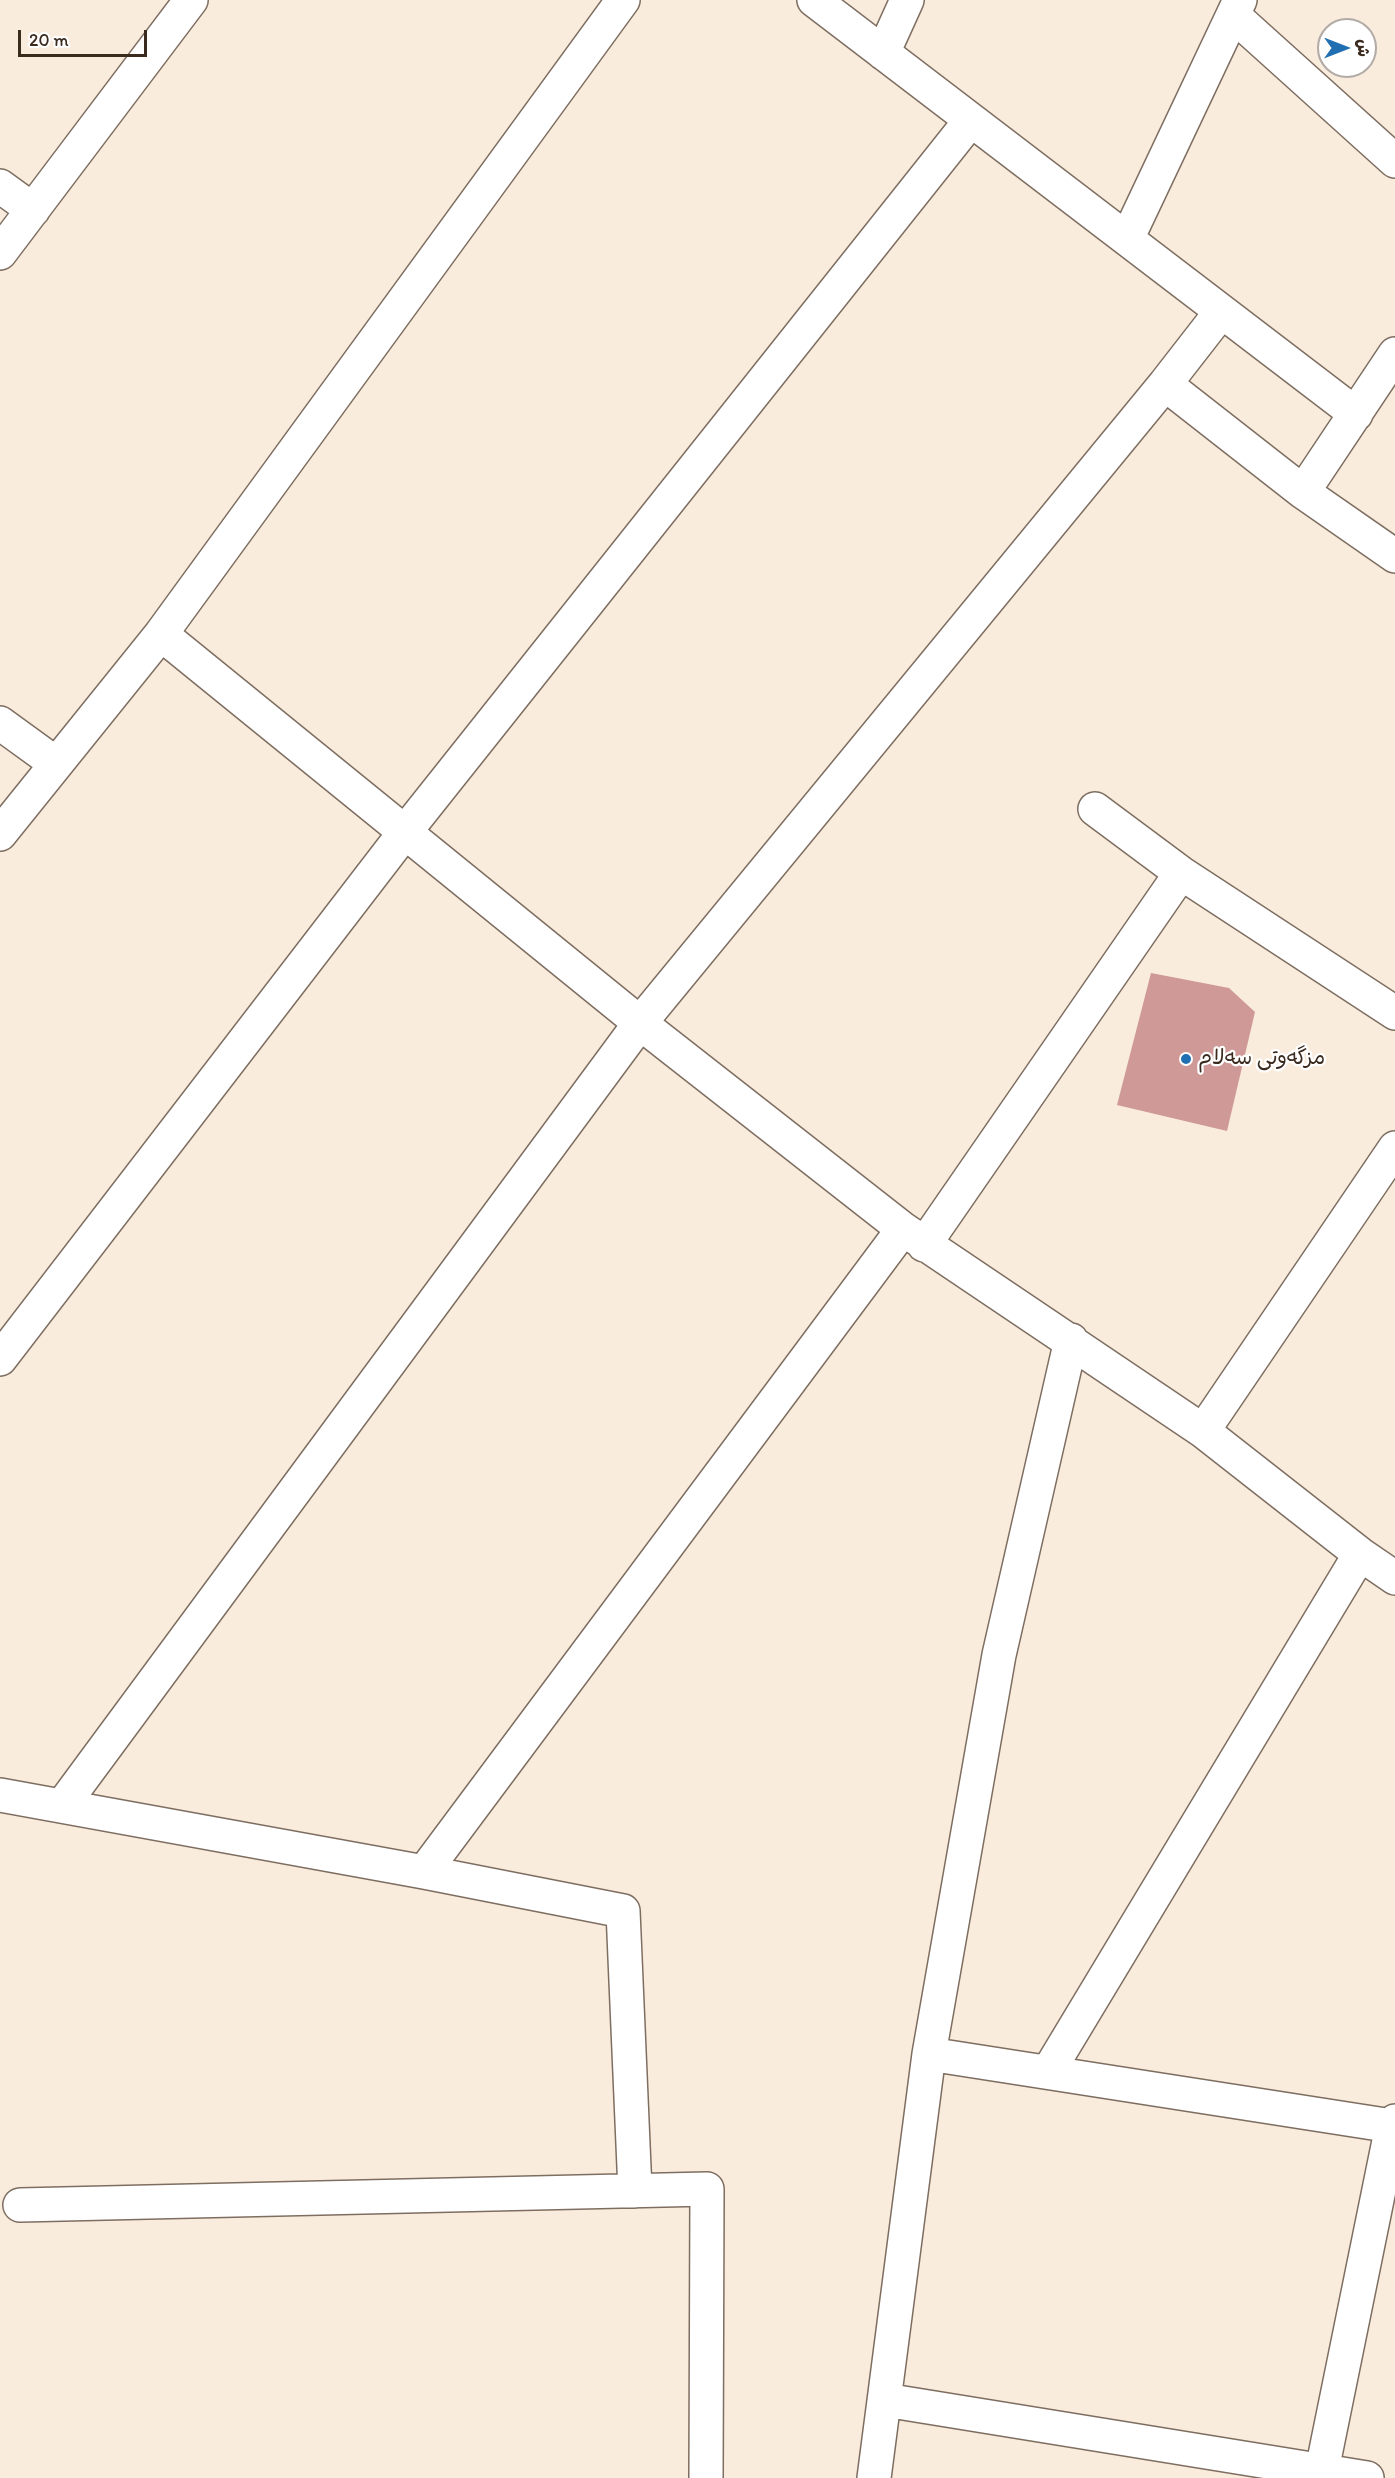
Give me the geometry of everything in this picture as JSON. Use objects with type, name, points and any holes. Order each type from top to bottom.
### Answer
[{"type":"street","points":[[0,253],[191,0]]},
{"type":"street","points":[[0,834],[161,634],[623,0]]},
{"type":"street","points":[[814,0],[1356,414]]},
{"type":"street","points":[[883,53],[907,0]]},
{"type":"street","points":[[1126,239],[1237,7],[1395,161]]},
{"type":"street","points":[[0,1359],[405,832],[971,120]]},
{"type":"street","points":[[0,186],[33,210]]},
{"type":"street","points":[[62,1806],[640,1023],[1165,384],[1221,312]]},
{"type":"street","points":[[1303,492],[1395,354]]},
{"type":"street","points":[[1165,384],[1303,492],[1395,556]]},
{"type":"street","points":[[161,634],[640,1023],[914,1237],[1071,1340],[1203,1431],[1360,1554],[1395,1578]]},
{"type":"street","points":[[0,723],[55,763]]},
{"type":"street","points":[[1095,809],[1181,873],[1395,1013]]},
{"type":"street","points":[[424,1872],[914,1237],[1181,873]]},
{"type":"street","points":[[1203,1431],[1395,1148]]},
{"type":"street","points":[[874,2478],[929,2054],[999,1655],[1071,1340]]},
{"type":"street","points":[[1047,2072],[1360,1554]]},
{"type":"street","points":[[0,1795],[424,1872],[623,1911],[635,2191]]},
{"type":"street","points":[[929,2054],[1394,2123],[1322,2470]]},
{"type":"street","points":[[20,2205],[707,2188],[706,2478]]},
{"type":"street","points":[[885,2400],[1367,2478]]},
{"type":"building","name":"مزگەوتی سەلام","points":[[1151,973],[1229,988],[1255,1012],[1227,1131],[1117,1105]]},
{"type":"place","name":"مزگەوتی سەلام","points":[[1186,1059]]}]
